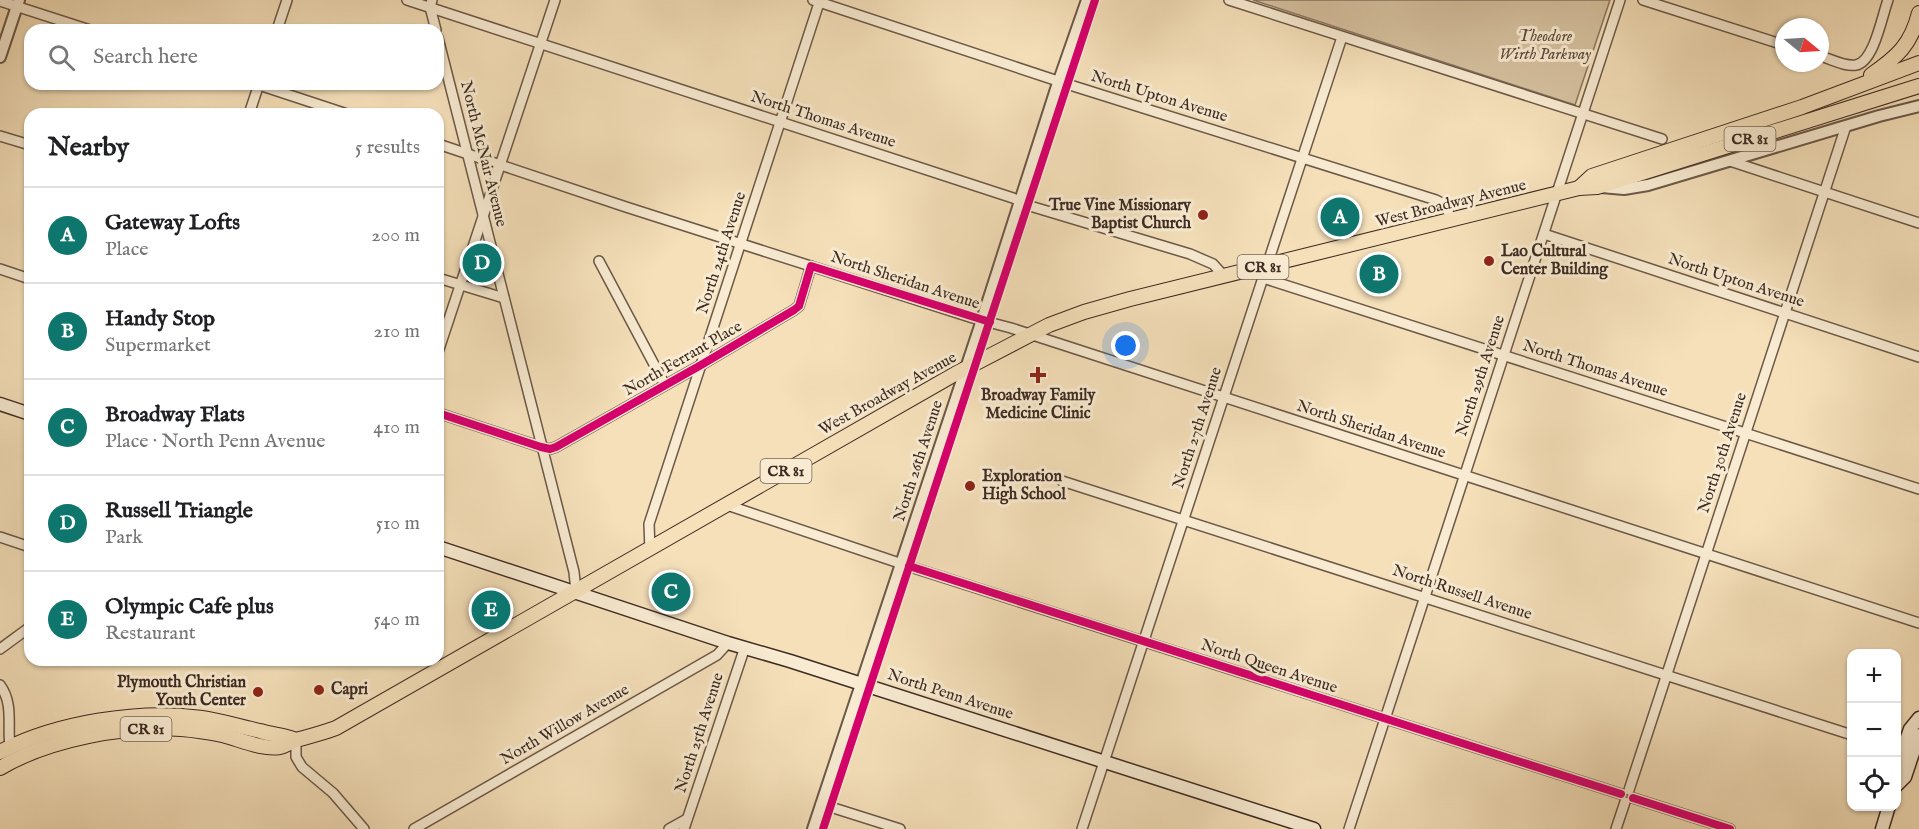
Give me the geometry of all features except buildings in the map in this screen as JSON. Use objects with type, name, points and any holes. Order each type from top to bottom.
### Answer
[{"type":"main road","points":[[1850,90],[1900,53],[1912,34],[1919,13]]},
{"type":"main road","name":"West Broadway Avenue","points":[[1579,188],[1592,176],[1850,90],[1919,63]]},
{"type":"main road","name":"West Broadway Avenue","points":[[0,768],[20,757],[56,744],[138,730],[200,731],[280,747],[336,728],[966,369],[1029,335],[1084,312],[1224,276],[1264,272],[1579,188],[1597,187],[1919,86]]},
{"type":"main road","points":[[0,404],[24,412]]},
{"type":"main road","name":"North Penn Avenue","points":[[444,549],[728,643],[861,683],[1314,829]]},
{"type":"main road","name":"West Broadway Avenue","points":[[5,750],[30,738],[73,725],[158,716],[202,718],[264,733],[280,734],[296,740]]},
{"type":"main road","points":[[1901,781],[1905,777],[1910,729],[1919,718]]},
{"type":"main road","points":[[1908,753],[1919,735]]},
{"type":"main road","points":[[1882,829],[1888,811]]},
{"type":"street","points":[[279,24],[287,0]]},
{"type":"street","name":"North Thomas Avenue","points":[[407,0],[431,4],[541,44],[1030,206],[1197,257],[1213,264],[1224,276]]},
{"type":"street","points":[[444,334],[555,0]]},
{"type":"street","name":"North 26th Avenue","points":[[813,829],[1087,0]]},
{"type":"street","points":[[1229,0],[1662,139]]},
{"type":"street","name":"North 29th Avenue","points":[[1349,829],[1620,0]]},
{"type":"street","points":[[1643,0],[1775,42]]},
{"type":"street","points":[[1829,59],[1848,65],[1857,65],[1866,61],[1872,50],[1888,0]]},
{"type":"street","points":[[0,1],[18,3],[74,24]]},
{"type":"street","name":"North Upton Avenue","points":[[818,1],[1059,81],[1436,200],[1446,205],[1451,221]]},
{"type":"street","name":"North 24th Avenue","points":[[650,550],[649,524],[781,122],[818,1]]},
{"type":"street","points":[[0,57],[18,3]]},
{"type":"street","points":[[431,4],[435,24]]},
{"type":"street","name":"North 27th Avenue","points":[[1082,829],[1342,37]]},
{"type":"street","name":"North McNair Avenue","points":[[444,62],[574,572],[576,591]]},
{"type":"street","points":[[251,108],[256,90]]},
{"type":"street","points":[[276,90],[329,108]]},
{"type":"street","name":"West Broadway Avenue","points":[[1597,187],[1624,189],[1648,185],[1919,106]]},
{"type":"street","name":"North 30th Avenue","points":[[1616,829],[1846,126]]},
{"type":"street","points":[[0,136],[24,143]]},
{"type":"street","name":"North Sheridan Avenue","points":[[444,146],[626,207],[1919,623]]},
{"type":"street","points":[[1730,161],[1919,223]]},
{"type":"street","name":"North Upton Avenue","points":[[1544,234],[1919,357]]},
{"type":"street","points":[[599,261],[665,385]]},
{"type":"street","name":"North Ferrant Place","points":[[541,447],[550,449],[556,447],[794,310],[799,306],[811,266]]},
{"type":"street","points":[[0,269],[24,277]]},
{"type":"street","name":"North Thomas Avenue","points":[[1264,272],[1504,355],[1919,489]]},
{"type":"street","points":[[444,280],[504,298]]},
{"type":"street","points":[[444,414],[541,447]]},
{"type":"street","name":"North Russell Avenue","points":[[1062,481],[1847,734]]},
{"type":"street","name":"North Queen Avenue","points":[[727,505],[1730,829]]},
{"type":"street","points":[[0,537],[24,545]]},
{"type":"street","points":[[0,649],[24,631]]},
{"type":"street","name":"North Willow Avenue","points":[[414,829],[717,655],[728,643]]},
{"type":"street","name":"North 25th Avenue","points":[[685,824],[745,647]]},
{"type":"street","points":[[0,685],[9,711],[5,750]]},
{"type":"street","points":[[296,740],[297,757],[302,767],[333,793],[364,829]]},
{"type":"street","points":[[821,804],[900,829]]},
{"type":"street","points":[[669,829],[685,824]]},
{"type":"green space","name":"Theodore Wirth Parkway","points":[[1253,0],[1610,0],[1575,105]]},
{"type":"cycle path","points":[[823,829],[1095,0]]},
{"type":"cycle path","points":[[444,415],[541,447],[550,449],[556,447],[794,310],[799,306],[811,266],[990,322]]},
{"type":"cycle path","points":[[909,566],[1621,794]]},
{"type":"cycle path","points":[[1633,798],[1730,829]]},
{"type":"place","name":"True Vine Missionary Baptist Church","points":[[1203,215]]},
{"type":"place","name":"Gateway Lofts","points":[[1340,217]]},
{"type":"place","name":"Lao Cultural Center Building","points":[[1489,261]]},
{"type":"place","name":"Russell Triangle","points":[[482,263]]},
{"type":"place","name":"Handy Stop","points":[[1379,274]]},
{"type":"place","name":"Broadway Family Medicine Clinic","points":[[1038,375]]},
{"type":"place","name":"Exploration High School","points":[[970,486]]},
{"type":"place","name":"Broadway Flats","points":[[671,592]]},
{"type":"place","name":"Olympic Cafe plus","points":[[491,610]]},
{"type":"place","name":"Capri","points":[[319,690]]},
{"type":"place","name":"Plymouth Christian Youth Center","points":[[258,692]]}]
